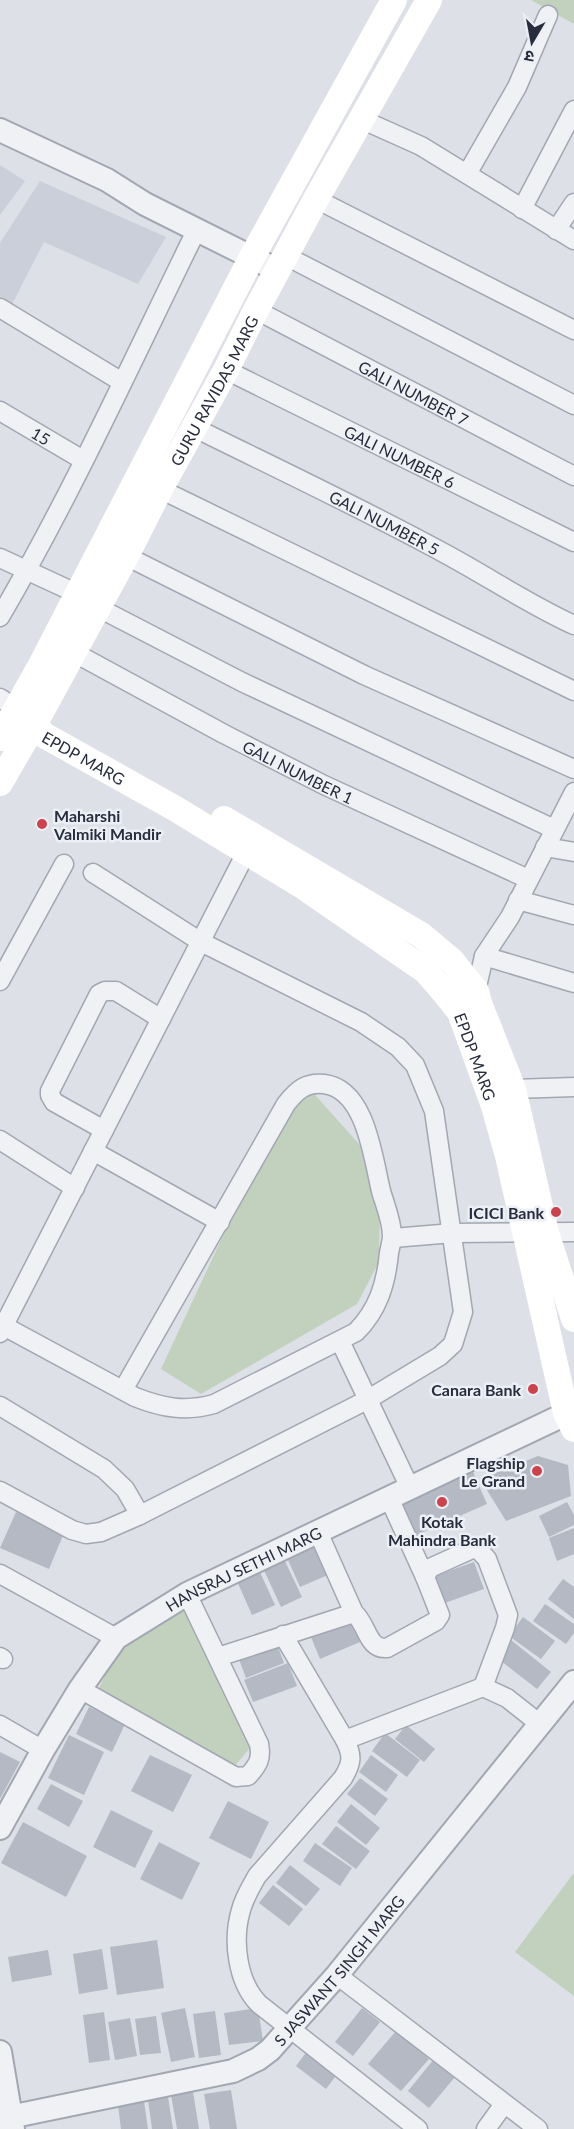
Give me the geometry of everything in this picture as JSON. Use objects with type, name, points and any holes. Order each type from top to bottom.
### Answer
[{"type":"main road","name":"GURU RAVIDAS MARG","points":[[0,738],[87,601],[252,257],[394,0]]},
{"type":"main road","name":"GURU RAVIDAS MARG","points":[[0,783],[18,710],[73,652],[87,601],[126,556],[316,199],[363,120],[429,0]]},
{"type":"main road","name":"EPDP MARG","points":[[18,710],[42,734],[176,809],[250,844],[421,935],[452,961],[476,991],[513,1089],[536,1233],[571,1418]]},
{"type":"main road","name":"EPDP MARG","points":[[250,844],[304,887],[426,971],[460,1012],[536,1233],[574,1319]]},
{"type":"street","points":[[467,174],[517,87],[548,15]]},
{"type":"street","points":[[522,209],[574,110]]},
{"type":"street","points":[[363,120],[421,146],[574,240]]},
{"type":"street","points":[[0,130],[106,180],[145,204],[252,257],[282,263],[574,405]]},
{"type":"street","points":[[0,145],[102,193],[145,204]]},
{"type":"street","points":[[316,199],[574,330]]},
{"type":"street","points":[[556,230],[574,203]]},
{"type":"street","points":[[0,617],[27,570],[83,460],[196,229]]},
{"type":"street","points":[[0,308],[122,382]]},
{"type":"street","name":"GALI NUMBER 7","points":[[256,310],[574,476]]},
{"type":"street","name":"GALI NUMBER 6","points":[[226,370],[574,542]]},
{"type":"street","name":"15","points":[[0,411],[83,460]]},
{"type":"street","name":"GALI NUMBER 5","points":[[193,428],[375,517],[444,553],[531,605],[574,625]]},
{"type":"street","points":[[160,489],[574,691]]},
{"type":"street","points":[[126,556],[375,679],[574,769]]},
{"type":"street","points":[[0,558],[242,682],[554,829]]},
{"type":"street","name":"GALI NUMBER 1","points":[[73,652],[324,785],[528,879]]},
{"type":"street","points":[[460,1012],[476,991],[484,956],[519,900],[574,792]]},
{"type":"street","points":[[123,1390],[286,1104],[296,1091],[311,1083],[330,1085],[348,1097],[358,1110],[367,1130],[393,1238],[390,1242],[385,1286],[367,1322],[357,1332],[214,1404],[191,1410],[155,1405],[123,1390],[1,1328],[250,844]]},
{"type":"street","points":[[545,847],[574,852]]},
{"type":"street","points":[[0,981],[64,864]]},
{"type":"street","points":[[0,1491],[72,1530],[86,1534],[101,1533],[367,1400],[440,1356],[453,1344],[463,1312],[434,1111],[415,1065],[398,1047],[362,1022],[201,942],[93,873]]},
{"type":"street","points":[[519,900],[574,915]]},
{"type":"street","points":[[484,956],[574,983]]},
{"type":"street","points":[[104,1130],[54,1102],[50,1095],[99,994],[105,991],[116,991],[161,1019]]},
{"type":"street","points":[[513,1089],[574,1087]]},
{"type":"street","points":[[0,1140],[75,1188]]},
{"type":"street","points":[[93,1151],[220,1222]]},
{"type":"street","points":[[393,1238],[453,1233],[574,1232]]},
{"type":"street","points":[[340,1341],[410,1488]]},
{"type":"street","points":[[0,1406],[104,1469],[125,1489],[140,1515]]},
{"type":"street","name":"HANSRAJ SETHI MARG","points":[[0,1828],[80,1689],[116,1638],[187,1594],[410,1488],[571,1418]]},
{"type":"street","points":[[318,1532],[354,1613],[374,1646],[387,1648],[438,1619],[440,1612],[389,1498]]},
{"type":"street","points":[[425,1577],[430,1568],[472,1549],[478,1549],[487,1559],[508,1615],[483,1687]]},
{"type":"street","points":[[0,1574],[116,1638]]},
{"type":"street","points":[[80,1689],[236,1777],[244,1777],[259,1763],[261,1752],[187,1594]]},
{"type":"street","points":[[218,1657],[354,1613]]},
{"type":"street","points":[[283,1635],[345,1740],[352,1756],[348,1771],[257,1876],[240,1911],[238,1957],[245,1986],[259,2004],[418,2129]]},
{"type":"street","name":"S JASWANT SINGH MARG","points":[[8,2122],[233,2071],[264,2055],[337,1975],[574,1682]]},
{"type":"street","points":[[345,1740],[483,1687],[507,1698],[540,1724]]},
{"type":"street","points":[[0,1725],[43,1750]]},
{"type":"street","points":[[337,1975],[538,2129]]},
{"type":"street","points":[[0,2052],[8,2122]]},
{"type":"street","points":[[486,2129],[504,2104]]},
{"type":"shaded area","points":[[0,165],[25,181],[0,215]]},
{"type":"shaded area","points":[[40,181],[166,237],[138,284],[44,242],[9,310],[0,303],[0,243]]},
{"type":"green space","points":[[531,0],[574,0],[574,24]]},
{"type":"green space","points":[[307,1086],[360,1145],[380,1196],[379,1262],[357,1304],[201,1394],[161,1369],[239,1201]]},
{"type":"green space","points":[[191,1604],[228,1701],[255,1742],[233,1768],[96,1694],[124,1638]]},
{"type":"green space","points":[[574,1874],[574,1996],[515,1952]]},
{"type":"building","points":[[538,1456],[568,1465],[571,1496],[506,1521],[480,1479]]},
{"type":"building","name":"Kotak Mahindra Bank","points":[[471,1467],[487,1504],[412,1537],[396,1501]]},
{"type":"building","points":[[567,1502],[574,1515],[574,1525],[549,1537],[539,1516]]},
{"type":"building","points":[[16,1512],[64,1533],[49,1569],[0,1548]]},
{"type":"building","points":[[574,1528],[574,1554],[557,1561],[549,1538]]},
{"type":"building","points":[[312,1539],[328,1575],[300,1587],[284,1551]]},
{"type":"building","points":[[283,1557],[302,1597],[281,1607],[262,1566]]},
{"type":"building","points":[[474,1562],[484,1589],[442,1604],[432,1577]]},
{"type":"building","points":[[259,1570],[275,1605],[252,1615],[237,1581]]},
{"type":"building","points":[[563,1579],[574,1587],[574,1619],[548,1599]]},
{"type":"building","points":[[545,1604],[574,1624],[574,1633],[566,1644],[533,1621]]},
{"type":"building","points":[[523,1617],[555,1641],[541,1659],[509,1636]]},
{"type":"building","points":[[351,1620],[360,1642],[320,1659],[311,1637]]},
{"type":"building","points":[[275,1639],[284,1663],[246,1678],[237,1654]]},
{"type":"building","points":[[511,1640],[551,1672],[537,1689],[497,1658]]},
{"type":"building","points":[[288,1663],[297,1686],[253,1702],[244,1680]]},
{"type":"building","points":[[89,1707],[125,1724],[112,1752],[76,1734]]},
{"type":"building","points":[[406,1725],[435,1749],[424,1762],[395,1739]]},
{"type":"building","points":[[385,1733],[420,1760],[407,1777],[372,1751]]},
{"type":"building","points":[[69,1735],[104,1752],[84,1795],[48,1778]]},
{"type":"building","points":[[0,1752],[20,1762],[0,1799]]},
{"type":"building","points":[[150,1755],[192,1775],[173,1812],[131,1791]]},
{"type":"building","points":[[371,1755],[398,1775],[386,1792],[359,1772]]},
{"type":"building","points":[[360,1778],[388,1799],[375,1816],[347,1794]]},
{"type":"building","points":[[51,1784],[83,1801],[69,1827],[37,1809]]},
{"type":"building","points":[[228,1801],[269,1822],[251,1859],[209,1838]]},
{"type":"building","points":[[351,1804],[380,1828],[366,1845],[337,1822]]},
{"type":"building","points":[[111,1810],[153,1831],[135,1868],[93,1847]]},
{"type":"building","points":[[23,1822],[87,1856],[66,1897],[1,1863]]},
{"type":"building","points":[[336,1826],[370,1851],[356,1869],[322,1844]]},
{"type":"building","points":[[159,1842],[200,1863],[182,1900],[140,1879]]},
{"type":"building","points":[[315,1843],[352,1868],[340,1886],[303,1861]]},
{"type":"building","points":[[290,1865],[320,1889],[306,1906],[276,1883]]},
{"type":"building","points":[[273,1885],[303,1909],[289,1926],[259,1903]]},
{"type":"building","points":[[157,1940],[164,1988],[117,1995],[110,1947]]},
{"type":"building","points":[[102,1949],[108,1989],[79,1994],[73,1954]]},
{"type":"building","points":[[48,1950],[52,1975],[12,1982],[8,1957]]},
{"type":"building","points":[[185,2008],[195,2057],[171,2062],[161,2013]]},
{"type":"building","points":[[258,2008],[263,2041],[229,2045],[224,2013]]},
{"type":"building","points":[[362,2008],[380,2022],[353,2056],[335,2042]]},
{"type":"building","points":[[215,2011],[221,2055],[199,2058],[193,2014]]},
{"type":"building","points":[[104,2012],[110,2060],[89,2063],[83,2015]]},
{"type":"building","points":[[156,2016],[161,2053],[140,2055],[135,2019]]},
{"type":"building","points":[[130,2018],[137,2056],[115,2060],[108,2022]]},
{"type":"building","points":[[396,2031],[429,2059],[401,2091],[368,2064]]},
{"type":"building","points":[[311,2046],[341,2069],[326,2089],[296,2066]]},
{"type":"building","points":[[434,2059],[455,2077],[429,2108],[408,2091]]},
{"type":"building","points":[[231,2090],[237,2129],[210,2129],[204,2094]]},
{"type":"building","points":[[193,2092],[199,2129],[177,2129],[171,2095]]},
{"type":"building","points":[[168,2097],[173,2129],[152,2129],[148,2100]]},
{"type":"building","points":[[144,2101],[148,2129],[121,2129],[118,2105]]},
{"type":"place","name":"Maharshi Valmiki Mandir","points":[[42,824]]},
{"type":"place","name":"ICICI Bank","points":[[556,1212]]},
{"type":"place","name":"Canara Bank","points":[[533,1389]]},
{"type":"place","name":"Flagship Le Grand","points":[[537,1471]]},
{"type":"place","name":"Kotak Mahindra Bank","points":[[442,1502]]}]
